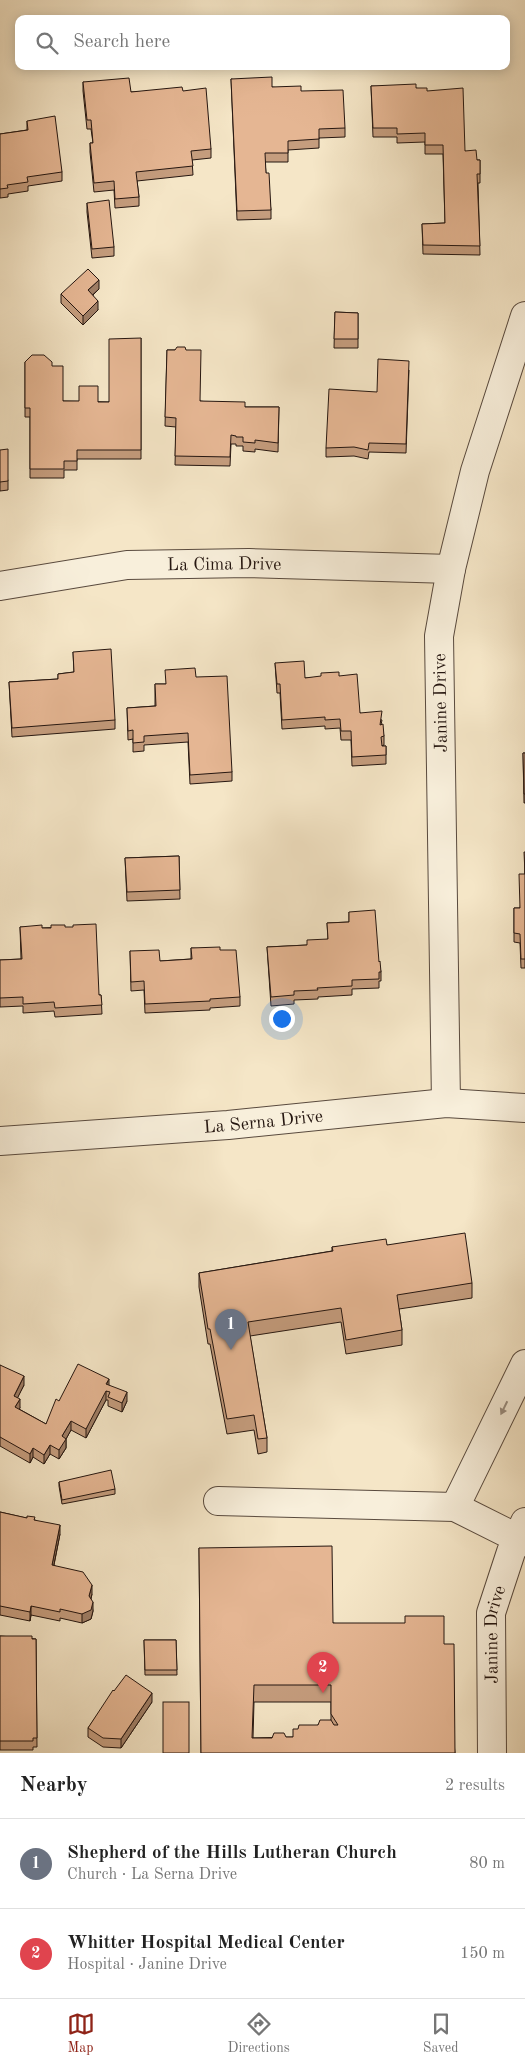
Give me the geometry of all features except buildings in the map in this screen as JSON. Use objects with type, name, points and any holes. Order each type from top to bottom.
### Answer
[{"type":"street","name":"Janine Drive","points":[[446,1103],[439,636],[451,569],[475,471],[525,316]]},
{"type":"street","name":"La Cima Drive","points":[[0,586],[128,565],[249,563],[451,569]]},
{"type":"street","name":"La Serna Drive","points":[[0,1141],[228,1125],[446,1103],[525,1108]]},
{"type":"street","points":[[455,1507],[525,1364]]},
{"type":"street","points":[[218,1501],[455,1507],[523,1534]]},
{"type":"street","name":"Janine Drive","points":[[492,1753],[491,1613],[511,1552],[523,1534]]},
{"type":"place","name":"Shepherd of the Hills Lutheran Church","points":[[231,1350]]},
{"type":"place","name":"Whitter Hospital Medical Center","points":[[323,1693]]}]
